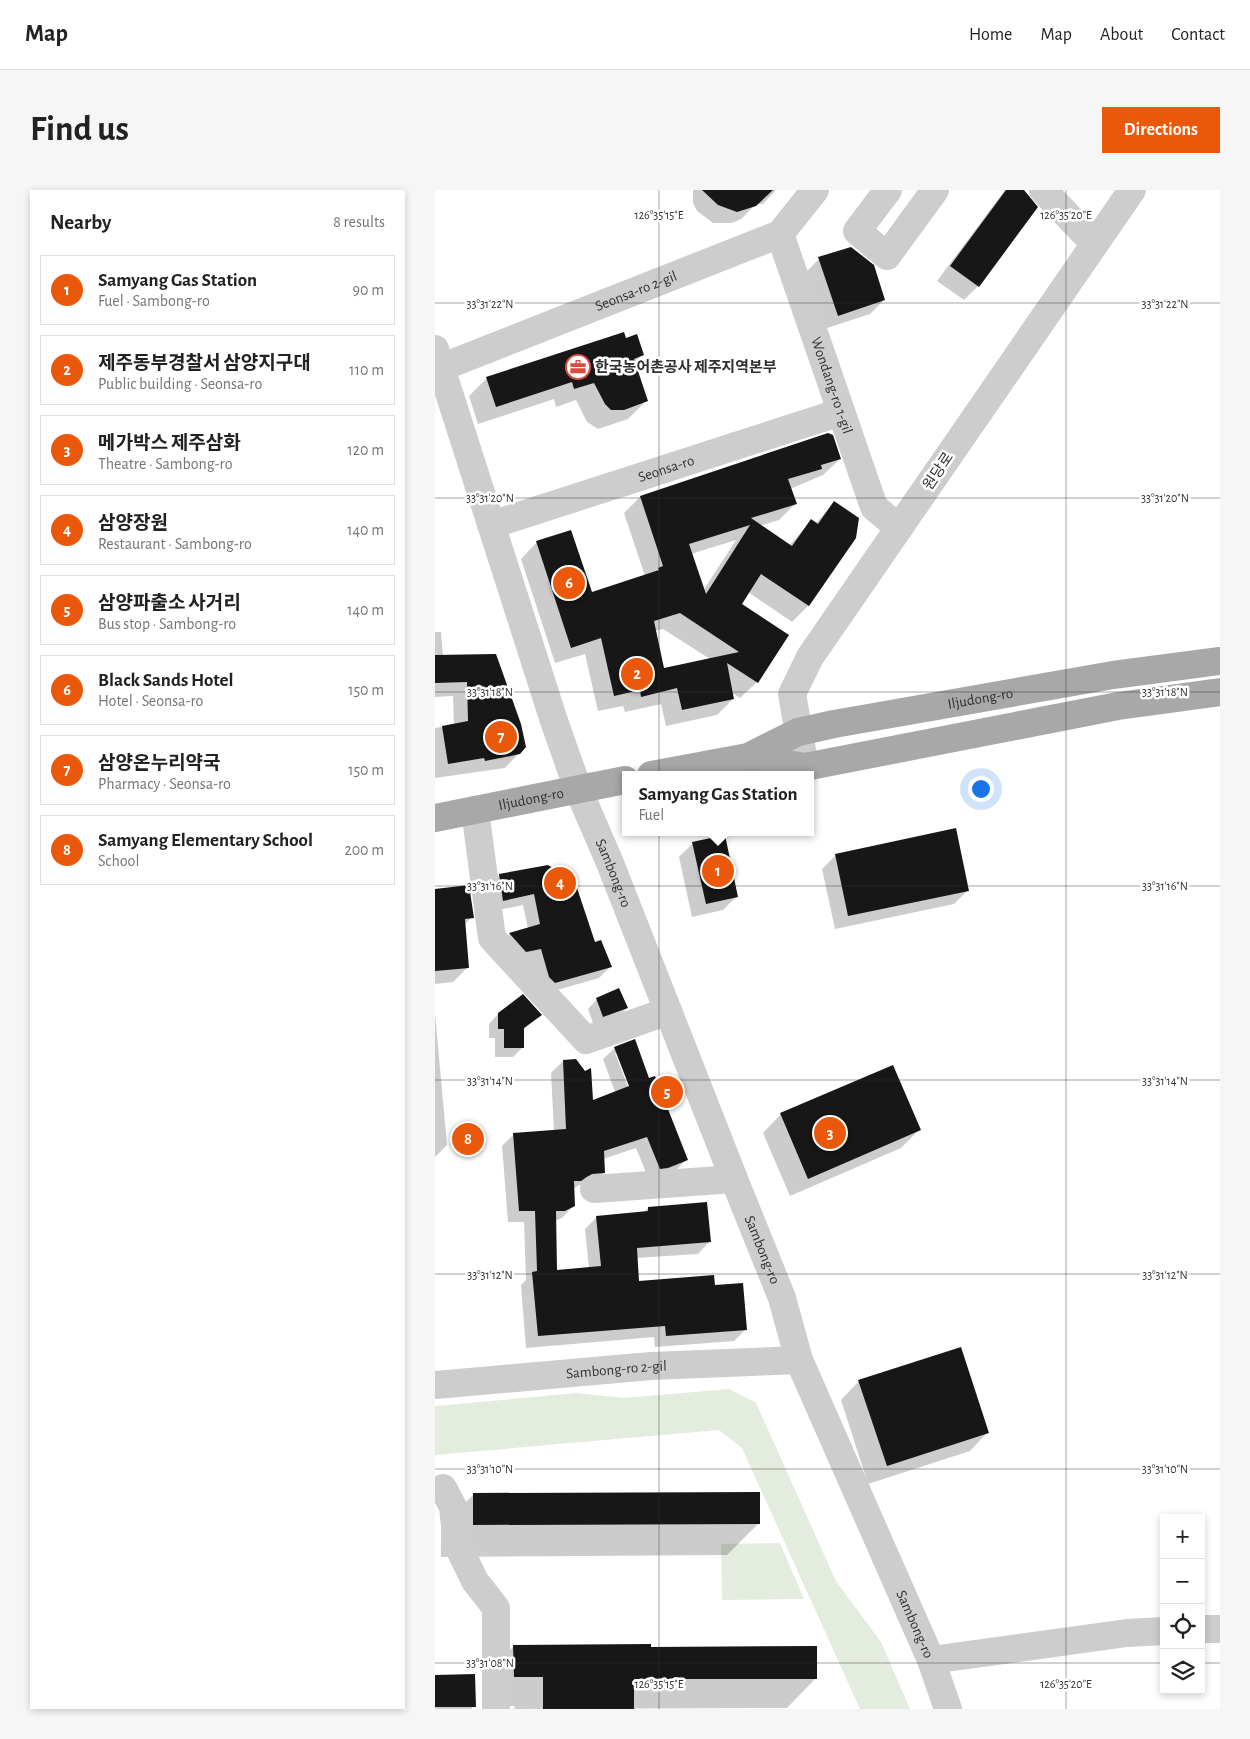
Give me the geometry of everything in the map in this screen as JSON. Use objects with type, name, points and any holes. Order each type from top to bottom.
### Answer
[{"type":"main road","name":"Iljudong-ro","points":[[673,771],[748,757],[798,732],[1113,674],[1220,660]]},
{"type":"main road","name":"Iljudong-ro","points":[[748,757],[805,767],[1118,706],[1220,692]]},
{"type":"main road","name":"Iljudong-ro","points":[[435,818],[622,781]]},
{"type":"street","name":"Seonsa-ro 2-gil","points":[[437,362],[780,234],[815,190]]},
{"type":"street","points":[[887,190],[857,231],[887,256],[922,195]]},
{"type":"street","points":[[1043,190],[1094,243]]},
{"type":"street","name":"원당로","points":[[805,767],[792,694],[810,657],[1132,190]]},
{"type":"street","name":"Wondang-ro 1-gil","points":[[780,234],[874,507],[899,528]]},
{"type":"street","points":[[437,362],[578,788]]},
{"type":"street","name":"Seonsa-ro","points":[[491,525],[841,412]]},
{"type":"street","name":"Sambong-ro","points":[[578,788],[668,1010],[733,1179],[783,1298],[799,1360],[931,1660],[948,1709]]},
{"type":"street","points":[[475,810],[492,938],[586,1040],[668,1010]]},
{"type":"street","points":[[594,1189],[733,1179]]},
{"type":"street","name":"Sambong-ro 2-gil","points":[[435,1385],[651,1366],[799,1360]]},
{"type":"street","points":[[443,1488],[453,1507],[457,1544],[475,1581],[496,1608],[496,1709]]},
{"type":"street","points":[[1205,1630],[1220,1628]]},
{"type":"street","points":[[931,1660],[1127,1633],[1160,1631]]},
{"type":"shaded area","points":[[729,1389],[756,1403],[836,1581],[881,1642],[910,1709],[860,1709],[742,1448],[719,1430],[435,1455],[435,1406],[577,1393],[624,1398]]},
{"type":"shaded area","points":[[780,1543],[804,1599],[722,1600],[721,1544]]},
{"type":"building","points":[[702,190],[773,190],[756,206],[737,212],[718,205]]},
{"type":"building","points":[[1006,190],[1024,190],[1038,207],[979,287],[950,266]]},
{"type":"building","points":[[851,247],[874,265],[885,300],[838,316],[818,257]]},
{"type":"building","points":[[624,332],[626,338],[637,334],[644,355],[634,359],[648,401],[624,410],[611,410],[605,404],[594,383],[574,389],[572,382],[496,407],[486,377]]},
{"type":"building","points":[[828,433],[833,435],[841,459],[821,465],[822,469],[788,479],[797,504],[751,518],[792,546],[811,519],[818,524],[834,501],[859,518],[856,538],[809,606],[761,574],[742,604],[789,635],[758,683],[727,663],[734,699],[682,710],[677,688],[641,697],[640,690],[614,696],[601,638],[571,648],[536,541],[571,530],[592,592],[659,570],[658,568],[663,566],[640,496]],"holes":[[[750,525],[706,594],[689,544]],[[680,613],[739,652],[664,668],[654,621]]]},
{"type":"building","points":[[496,654],[521,724],[526,747],[520,754],[485,761],[484,758],[448,764],[442,726],[468,721],[467,682],[435,683],[435,655]]},
{"type":"building","points":[[956,828],[969,891],[848,916],[835,854]]},
{"type":"building","points":[[725,836],[738,897],[706,904],[692,842]]},
{"type":"building","points":[[548,865],[575,882],[595,942],[601,940],[612,967],[555,983],[549,977],[541,949],[526,952],[509,933],[540,924],[534,894],[503,901],[499,874]]},
{"type":"building","points":[[469,885],[474,918],[465,919],[469,968],[435,971],[435,889]]},
{"type":"building","points":[[619,988],[628,1008],[603,1017],[596,998]]},
{"type":"building","points":[[523,994],[542,1015],[524,1028],[524,1048],[504,1048],[504,1029],[498,1029],[498,1013]]},
{"type":"building","points":[[635,1039],[649,1078],[655,1076],[688,1160],[660,1169],[647,1137],[604,1151],[605,1173],[592,1174],[581,1181],[574,1181],[575,1206],[565,1211],[556,1211],[557,1270],[601,1266],[596,1216],[648,1211],[648,1207],[707,1202],[711,1242],[637,1248],[639,1281],[714,1275],[715,1285],[743,1283],[747,1330],[666,1336],[665,1326],[538,1336],[532,1272],[537,1271],[535,1211],[519,1211],[513,1133],[566,1129],[563,1060],[576,1059],[585,1071],[591,1068],[593,1100],[629,1086],[614,1047]]},
{"type":"building","points":[[893,1065],[921,1130],[808,1179],[780,1113]]},
{"type":"building","points":[[961,1347],[989,1433],[887,1466],[858,1380]]},
{"type":"building","points":[[760,1492],[760,1524],[473,1525],[473,1493]]},
{"type":"building","points":[[651,1644],[651,1647],[817,1646],[817,1679],[634,1679],[634,1709],[543,1709],[543,1677],[514,1677],[513,1645]]},
{"type":"building","points":[[475,1674],[476,1707],[435,1707],[435,1675]]},
{"type":"place","name":"한국농어촌공사 제주지역본부","points":[[578,367]]},
{"type":"place","name":"Black Sands Hotel","points":[[569,583]]},
{"type":"place","name":"제주동부경찰서 삼양지구대","points":[[637,674]]},
{"type":"place","name":"삼양온누리약국","points":[[501,737]]},
{"type":"place","name":"Samyang Gas Station","points":[[718,871]]},
{"type":"place","name":"삼양장원","points":[[560,883]]},
{"type":"place","name":"삼양파출소 사거리","points":[[667,1092]]},
{"type":"place","name":"메가박스 제주삼화","points":[[830,1133]]},
{"type":"place","name":"Samyang Elementary School","points":[[468,1139]]}]
